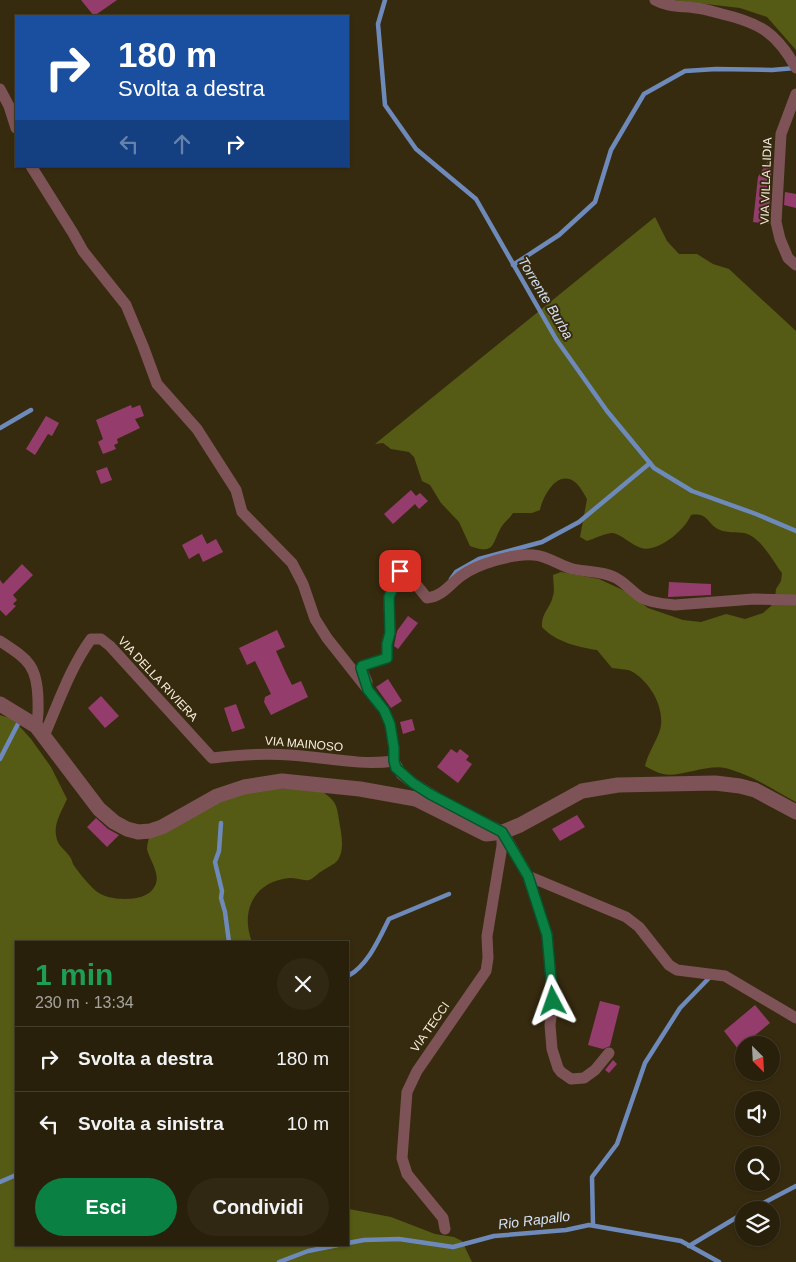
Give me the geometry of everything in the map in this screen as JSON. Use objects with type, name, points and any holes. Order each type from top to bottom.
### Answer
[{"type":"street","points":[[655,0],[660,3],[698,8],[744,19],[758,25],[782,46],[796,68]]},
{"type":"street","points":[[0,89],[9,106],[15,125]]},
{"type":"street","name":"VIA VILLA LIDIA","points":[[796,94],[781,134],[776,222],[788,258],[796,265]]},
{"type":"street","points":[[32,167],[83,251],[126,305],[157,384],[197,429],[236,490],[242,512],[292,564],[303,584],[319,626],[384,710],[390,724],[396,768],[413,783],[449,805],[502,832],[528,876],[547,935],[553,1001],[550,1025],[552,1048],[558,1068],[571,1079],[578,1080],[595,1070],[609,1053]]},
{"type":"street","points":[[368,690],[361,668],[362,666],[387,658],[387,644],[390,633],[389,597],[404,562],[415,583],[427,598],[433,597],[445,590],[460,576],[476,567],[515,556],[534,555],[571,569],[612,576],[643,598],[662,604],[675,605],[754,599],[796,600]]},
{"type":"street","name":"VIA DELLA RIVIERA","points":[[40,731],[60,699],[85,648],[91,639],[101,639],[110,646],[212,758]]},
{"type":"street","points":[[0,641],[23,656],[36,674],[40,731]]},
{"type":"street","points":[[0,704],[40,731],[99,809],[114,822],[138,832],[162,827],[217,796],[244,788],[282,782],[360,789],[416,799],[486,834],[502,832],[520,824],[582,791],[618,785],[715,783],[740,786],[756,790],[796,812]]},
{"type":"street","name":"VIA MAINOSO","points":[[212,758],[248,754],[289,755],[375,764],[394,761]]},
{"type":"street","name":"VIA TECCI","points":[[446,1229],[443,1218],[406,1174],[402,1158],[407,1092],[417,1071],[486,971],[488,958],[487,936],[502,846],[502,832]]},
{"type":"street","points":[[528,876],[626,917],[639,927],[669,966],[677,970],[725,976],[796,1018]]},
{"type":"green space","points":[[671,0],[796,0],[796,50],[767,17],[740,8]]},
{"type":"green space","points":[[655,217],[667,241],[679,254],[697,254],[713,264],[729,269],[796,331],[796,802],[753,778],[725,768],[710,768],[670,775],[658,773],[645,766],[660,730],[661,722],[661,713],[655,696],[650,689],[644,681],[631,671],[612,668],[597,650],[567,643],[542,627],[544,614],[554,594],[553,575],[561,572],[599,579],[625,591],[648,608],[683,620],[701,622],[726,614],[745,619],[763,613],[771,606],[775,598],[782,573],[756,539],[744,533],[720,530],[705,517],[691,515],[683,527],[670,539],[663,544],[648,549],[634,545],[613,533],[587,541],[580,537],[587,499],[575,482],[563,479],[557,481],[548,491],[540,510],[532,513],[513,513],[502,526],[492,546],[478,549],[470,546],[459,522],[441,503],[430,485],[422,481],[414,457],[409,452],[391,449],[383,443],[375,444]]},
{"type":"green space","points":[[0,715],[13,719],[31,739],[51,767],[67,799],[56,826],[58,842],[93,888],[108,897],[125,899],[148,894],[156,884],[157,879],[147,849],[149,838],[199,810],[263,787],[321,791],[327,795],[336,806],[341,830],[342,851],[338,860],[309,880],[290,878],[278,880],[259,891],[249,909],[248,919],[252,941],[15,941],[15,1246],[349,1246],[349,1209],[391,1217],[435,1234],[454,1237],[462,1241],[472,1262],[0,1262]]},
{"type":"building","points":[[81,0],[117,0],[95,15],[93,15]]},
{"type":"building","points":[[772,154],[769,224],[753,222],[758,177]]},
{"type":"building","points":[[785,192],[796,194],[796,208],[784,205]]},
{"type":"building","points":[[131,405],[132,408],[140,405],[144,416],[135,419],[140,428],[117,439],[118,443],[114,445],[116,449],[103,454],[98,442],[103,439],[96,420]]},
{"type":"building","points":[[46,416],[59,423],[52,436],[48,434],[35,455],[26,449]]},
{"type":"building","points":[[107,467],[112,480],[101,484],[96,471]]},
{"type":"building","points":[[411,490],[416,496],[420,493],[428,501],[419,509],[415,504],[393,524],[384,514]]},
{"type":"building","points":[[202,534],[207,544],[216,539],[223,552],[203,562],[199,553],[189,559],[182,545]]},
{"type":"building","points":[[22,564],[33,575],[13,595],[17,600],[13,604],[16,606],[6,616],[0,610],[0,580],[3,584]]},
{"type":"building","points":[[669,582],[711,584],[711,595],[668,597]]},
{"type":"building","points":[[408,616],[418,623],[398,649],[394,646],[397,631]]},
{"type":"building","points":[[277,630],[285,647],[276,651],[285,671],[292,685],[301,681],[308,697],[271,715],[264,702],[265,697],[271,694],[255,661],[247,665],[239,648]]},
{"type":"building","points":[[388,679],[402,701],[391,708],[376,687]]},
{"type":"building","points":[[101,696],[119,716],[105,728],[88,708]]},
{"type":"building","points":[[236,704],[245,728],[232,732],[224,708]]},
{"type":"building","points":[[412,719],[415,730],[403,734],[400,722]]},
{"type":"building","points":[[451,749],[457,753],[460,749],[469,756],[466,760],[472,764],[458,783],[437,767]]},
{"type":"building","points":[[577,815],[585,827],[560,841],[552,829]]},
{"type":"building","points":[[96,818],[108,829],[119,835],[107,847],[87,827]]},
{"type":"building","points":[[600,1001],[620,1006],[610,1046],[603,1049],[588,1045]]},
{"type":"building","points":[[755,1005],[770,1023],[754,1036],[735,1036],[735,1045],[724,1031]]},
{"type":"building","points":[[613,1060],[617,1064],[609,1073],[605,1070]]},
{"type":"waterway","name":"Torrente Burba","points":[[385,0],[378,24],[385,105],[416,149],[476,199],[556,339],[607,411],[654,468],[692,491],[756,514],[796,531]]},
{"type":"waterway","points":[[513,265],[559,235],[595,202],[611,150],[644,94],[685,71],[795,68]]},
{"type":"waterway","points":[[0,428],[31,410]]},
{"type":"waterway","points":[[451,579],[456,572],[479,559],[542,542],[579,522],[650,463]]},
{"type":"waterway","points":[[0,759],[19,722]]},
{"type":"waterway","points":[[221,823],[219,851],[215,862],[222,891],[221,898],[229,941]]},
{"type":"waterway","points":[[349,975],[367,958],[389,919],[449,894]]},
{"type":"waterway","points":[[593,1225],[592,1177],[617,1144],[645,1063],[680,1008],[710,977]]},
{"type":"waterway","points":[[0,1182],[15,1175]]},
{"type":"waterway","points":[[767,1201],[796,1186]]},
{"type":"waterway","points":[[689,1246],[735,1218]]},
{"type":"waterway","name":"Rio Rapallo","points":[[349,1243],[364,1240],[399,1239],[453,1247],[494,1236],[566,1230],[589,1225],[681,1241],[719,1262]]},
{"type":"waterway","name":"Rio Rapallo","points":[[279,1262],[308,1251],[333,1246]]},
{"type":"route","points":[[400,571],[389,597],[390,633],[387,644],[387,658],[362,666],[361,668],[369,688],[368,690],[384,710],[390,724],[394,761],[396,768],[401,774],[449,805],[502,832],[528,876],[547,935],[553,1001]]}]
